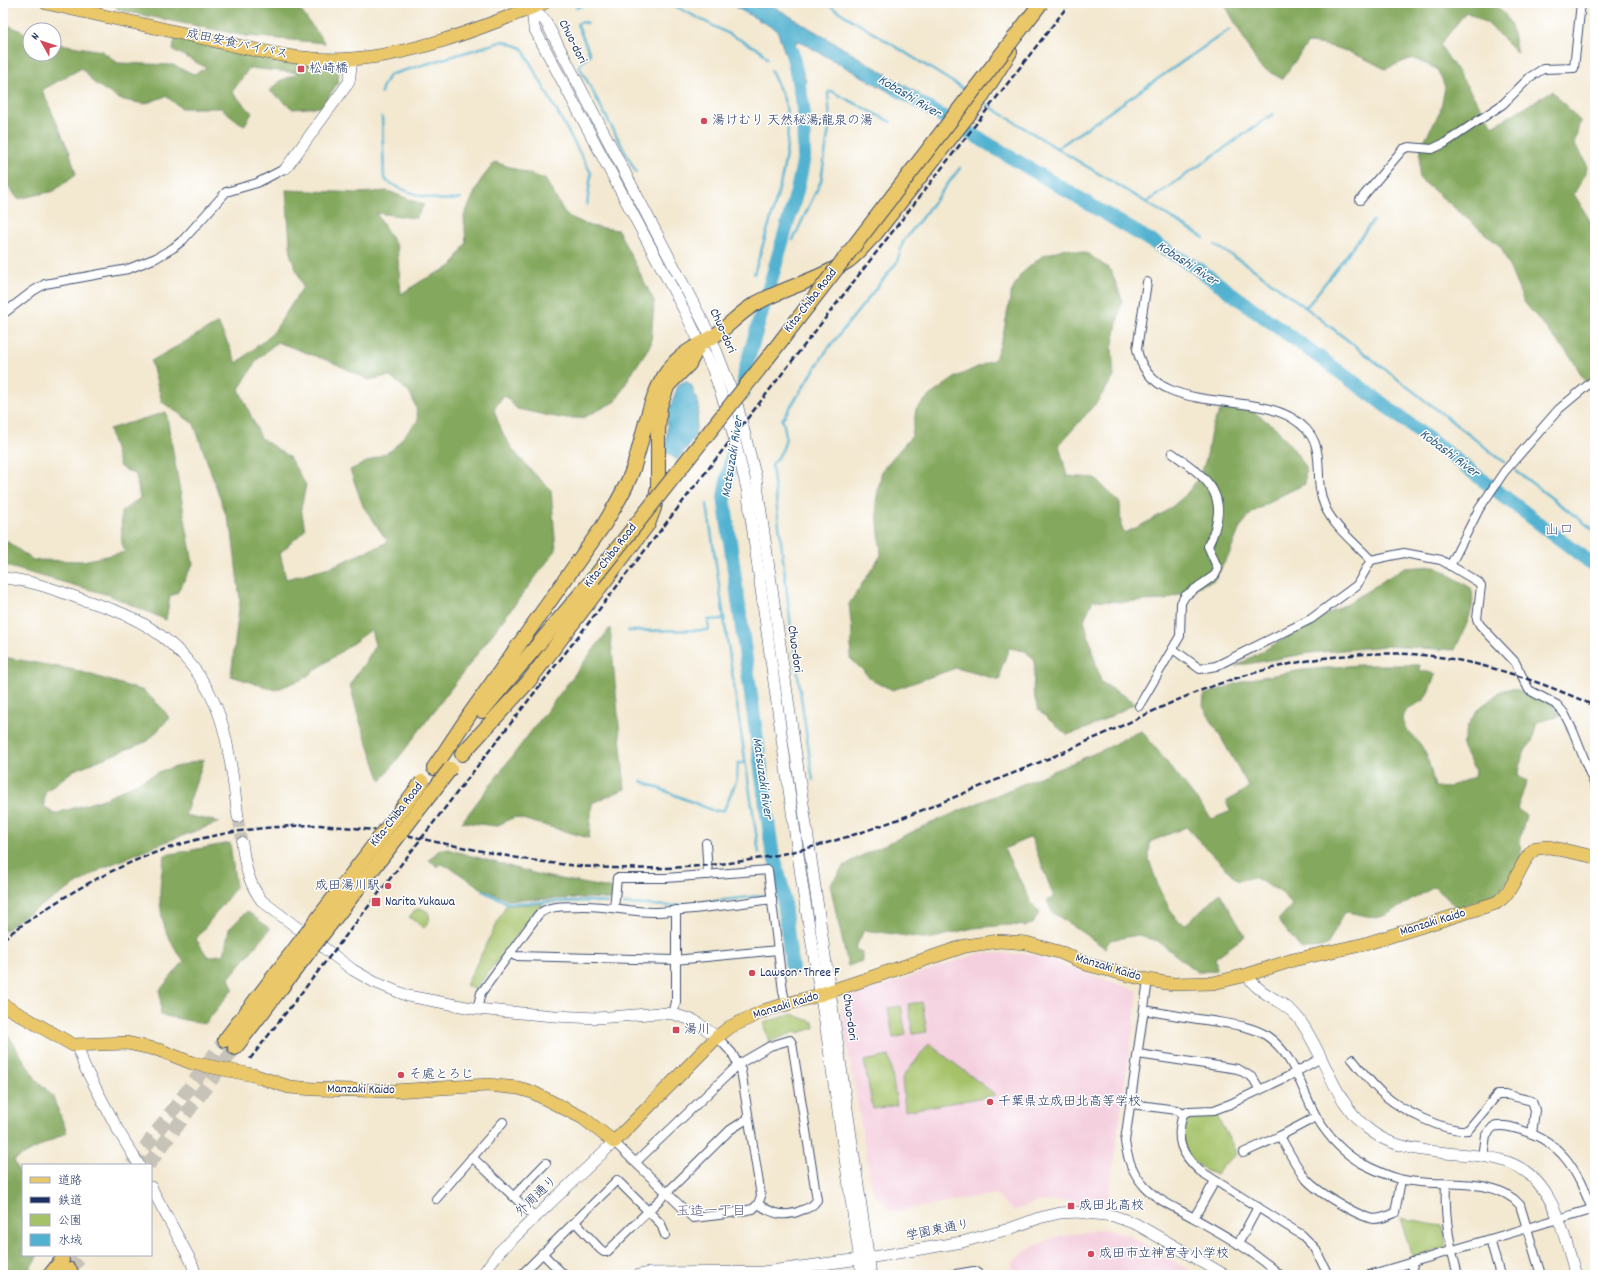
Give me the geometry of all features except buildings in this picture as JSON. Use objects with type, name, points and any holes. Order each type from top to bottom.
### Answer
[{"type":"highway","points":[[434,768],[476,705],[573,569],[619,500],[632,471],[645,433],[651,404],[660,383],[675,362],[690,348],[706,340],[753,305],[820,276],[848,260],[864,246],[977,104],[1042,3]]},
{"type":"highway","name":"Kita-Chiba Road","points":[[276,984],[422,782],[579,597],[596,584],[771,353],[1042,3]]},
{"type":"highway","points":[[462,754],[528,682],[596,584],[637,539],[648,524],[654,508],[658,487],[658,431],[660,406],[668,385],[688,364],[706,340]]},
{"type":"highway","name":"Kita-Chiba Road","points":[[230,1044],[276,984],[462,754],[555,632],[579,597]]},
{"type":"highway","points":[[50,1275],[66,1268]]},
{"type":"main road","name":"成田安食バイパス","points":[[46,3],[261,51],[298,57],[352,59],[411,49],[451,37],[538,5]]},
{"type":"main road","name":"Manzaki Kaido","points":[[3,1005],[68,1044],[80,1045],[127,1043],[159,1050],[192,1063],[253,1075],[289,1087],[394,1091],[488,1085],[518,1088],[532,1092],[583,1118],[614,1142],[718,1037],[730,1027],[752,1015],[825,993],[965,946],[999,941],[1036,945],[1062,953],[1089,965],[1148,980],[1173,984],[1214,983],[1247,975],[1293,960],[1365,944],[1496,903],[1507,894],[1528,856],[1536,848],[1550,847],[1595,858]]},
{"type":"street","points":[[1360,200],[1403,149],[1409,147],[1432,149],[1445,143],[1503,104],[1530,77],[1543,69],[1574,68],[1581,3]]},
{"type":"street","name":"Chuo-dori","points":[[538,5],[534,28],[685,312],[706,340],[718,368],[737,404],[752,462],[863,1258],[862,1275]]},
{"type":"street","points":[[3,314],[45,284],[128,269],[156,258],[183,240],[226,192],[257,183],[286,168],[349,82],[352,59]]},
{"type":"street","points":[[1147,282],[1137,349],[1140,360],[1151,377],[1163,387],[1177,393],[1194,398],[1235,402],[1266,408],[1290,417],[1298,422],[1314,440],[1319,455],[1320,495],[1326,508],[1332,519],[1371,560]]},
{"type":"street","name":"Chuo-dori","points":[[718,368],[747,489],[825,993]]},
{"type":"street","points":[[1450,566],[1487,494],[1504,472],[1559,409],[1595,379]]},
{"type":"street","points":[[1139,706],[1180,636],[1181,603],[1185,596],[1215,575],[1218,569],[1208,546],[1217,518],[1218,507],[1215,493],[1208,481],[1172,453]]},
{"type":"street","points":[[1173,649],[1200,669],[1216,666],[1311,619],[1357,585],[1371,560],[1404,553],[1441,560],[1478,582],[1481,586],[1477,619],[1480,625],[1515,662],[1529,690],[1558,704],[1573,731],[1595,786]]},
{"type":"street","points":[[3,578],[40,585],[117,611],[144,624],[173,645],[198,673],[217,709],[228,748],[238,817]]},
{"type":"street","points":[[242,843],[247,875],[253,889],[262,901],[353,970],[374,982],[408,996],[477,1010],[554,1016],[597,1018],[660,1013],[673,1014],[695,1021],[718,1037],[732,1053],[739,1064],[744,1085],[747,1119],[761,1196],[758,1204],[753,1209],[693,1218],[614,1142]]},
{"type":"street","points":[[706,844],[708,875]]},
{"type":"street","points":[[614,908],[617,878],[666,878],[768,870],[786,1005]]},
{"type":"street","points":[[477,1010],[481,993],[510,952],[543,910],[550,907],[582,906],[635,911],[676,910],[772,899]]},
{"type":"street","points":[[673,1014],[676,1002],[676,910]]},
{"type":"street","points":[[510,952],[515,956],[675,960],[778,950]]},
{"type":"street","points":[[1247,975],[1260,990],[1294,1013],[1322,1058],[1344,1102],[1356,1119],[1375,1134],[1395,1144],[1430,1152],[1501,1160],[1518,1166],[1534,1178],[1546,1191],[1559,1220],[1576,1275]]},
{"type":"street","points":[[1148,980],[1125,1141],[1128,1159],[1132,1169],[1138,1179],[1154,1196],[1238,1244],[1264,1261],[1280,1275]]},
{"type":"street","points":[[1144,1010],[1256,1030],[1266,1035],[1284,1052],[1296,1072],[1316,1117],[1336,1143],[1357,1161],[1372,1169],[1401,1180],[1494,1188],[1512,1196],[1520,1205],[1541,1275]]},
{"type":"street","points":[[636,1162],[739,1064],[770,1046],[788,1040],[792,1042],[817,1200],[812,1206],[791,1215],[784,1215],[766,1209],[758,1204]]},
{"type":"street","points":[[80,1045],[80,1053],[84,1066],[118,1130],[139,1164]]},
{"type":"street","points":[[1138,1054],[1238,1069],[1253,1078],[1260,1090]]},
{"type":"street","points":[[1322,1058],[1230,1104],[1214,1110],[1189,1111],[1183,1114],[1180,1123],[1180,1140],[1184,1155],[1200,1172],[1258,1206],[1302,1235],[1315,1248],[1328,1275]]},
{"type":"street","points":[[1352,1059],[1384,1095],[1408,1111],[1440,1127],[1457,1131],[1468,1130],[1497,1095],[1508,1095],[1532,1101],[1535,1110],[1532,1134]]},
{"type":"street","points":[[1131,1104],[1177,1110],[1183,1114]]},
{"type":"street","points":[[1243,1152],[1280,1136],[1316,1117]]},
{"type":"street","points":[[575,1222],[600,1249],[607,1252],[730,1130],[747,1119]]},
{"type":"street","points":[[436,1198],[503,1122]]},
{"type":"street","points":[[1369,1275],[1451,1250],[1559,1220],[1593,1208],[1571,1163],[1548,1142],[1532,1134],[1509,1126],[1493,1127],[1486,1135],[1483,1158]]},
{"type":"street","points":[[1280,1136],[1306,1179],[1329,1197],[1369,1218],[1382,1218],[1395,1212],[1401,1180]]},
{"type":"street","name":"外周通り","points":[[482,1275],[499,1252],[614,1142]]},
{"type":"street","points":[[472,1157],[536,1218]]},
{"type":"street","points":[[514,1196],[546,1163]]},
{"type":"street","points":[[521,1275],[617,1180],[661,1224],[665,1235]]},
{"type":"street","points":[[1194,1218],[1215,1181]]},
{"type":"street","points":[[1446,1184],[1445,1211],[1451,1250],[1458,1275]]},
{"type":"street","points":[[152,1189],[191,1261],[196,1275]]},
{"type":"street","points":[[1238,1244],[1258,1206]]},
{"type":"street","name":"学園東通り","points":[[639,1275],[650,1273],[709,1274],[763,1272],[863,1258],[962,1242],[1009,1229],[1039,1218],[1060,1213],[1077,1212],[1114,1216],[1136,1224],[1225,1275]]},
{"type":"street","points":[[1490,1239],[1500,1275]]},
{"type":"street","points":[[542,1253],[564,1275]]},
{"type":"street","name":"Chuo-dori","points":[[863,1258],[871,1275]]},
{"type":"street","points":[[1411,1262],[1415,1275]]},
{"type":"street","points":[[950,1275],[974,1271],[977,1272],[978,1275]]},
{"type":"shaded area","name":"千葉県立成田北高等学校","points":[[981,953],[1031,954],[1138,991],[1108,1205],[1063,1201],[1038,1202],[1014,1211],[995,1194],[893,1212],[873,1194],[841,1010],[852,996]]},
{"type":"shaded area","name":"成田市立神宮寺小学校","points":[[1102,1229],[1128,1235],[1198,1275],[1011,1275],[1013,1261],[1032,1247],[1052,1238]]},
{"type":"green space","points":[[114,3],[295,3],[325,43],[246,36],[118,10]]},
{"type":"green space","points":[[1224,3],[1485,3],[1500,9],[1504,13],[1512,30],[1517,53],[1487,23],[1466,12],[1440,45],[1493,126],[1552,91],[1580,121],[1574,145],[1584,159],[1587,169],[1574,194],[1595,229],[1595,399],[1573,360],[1524,302],[1501,247],[1419,178],[1421,146],[1440,112],[1445,87],[1437,69],[1412,58],[1385,69],[1366,59],[1338,48],[1308,43],[1282,79],[1259,66]]},
{"type":"green space","points":[[3,23],[22,31],[22,62],[62,62],[62,44],[102,51],[118,63],[173,65],[194,74],[207,68],[173,50],[175,38],[290,63],[331,65],[339,70],[338,82],[322,107],[293,109],[270,91],[279,81],[300,73],[249,68],[232,92],[252,113],[244,126],[221,108],[181,108],[166,96],[144,104],[119,99],[94,83],[82,68],[42,90],[70,153],[76,174],[54,191],[18,199],[3,179]]},
{"type":"green space","points":[[495,162],[545,179],[566,215],[590,226],[618,230],[654,301],[651,344],[616,401],[583,418],[560,418],[517,409],[504,395],[494,409],[503,434],[516,454],[551,490],[556,550],[381,781],[358,716],[350,684],[375,645],[371,630],[303,679],[275,690],[231,676],[240,600],[232,532],[194,424],[162,402],[151,361],[218,323],[237,363],[273,333],[303,287],[291,256],[286,190],[359,193],[388,191],[424,205],[416,218],[376,213],[397,247],[401,294],[423,280],[452,266],[466,243],[464,216],[480,181]],"holes":[[[277,342],[332,362],[369,380],[388,376],[395,380],[405,389],[412,399],[415,405],[418,420],[392,450],[350,470],[363,506],[388,542],[333,566],[286,579],[280,553],[305,530],[301,508],[306,485],[289,457],[261,438],[239,389],[257,360]]]},
{"type":"green space","points":[[1065,248],[1088,254],[1111,270],[1122,300],[1112,348],[1114,377],[1097,402],[1059,445],[1067,476],[1095,478],[1120,503],[1121,526],[1125,533],[1172,507],[1191,489],[1204,465],[1211,431],[1221,410],[1247,407],[1276,428],[1306,467],[1305,484],[1278,497],[1252,513],[1240,527],[1230,553],[1214,580],[1165,600],[1120,602],[1093,600],[1084,620],[1101,682],[1136,703],[1088,728],[1067,735],[1038,710],[1033,691],[1035,660],[1025,651],[1009,648],[1001,669],[1000,680],[956,668],[893,690],[873,681],[850,658],[852,631],[849,604],[881,555],[876,501],[882,470],[912,436],[916,409],[929,396],[956,377],[995,359],[1003,336],[1011,293],[1021,274],[1042,256]]},
{"type":"green space","points":[[166,412],[193,564],[177,593],[170,596],[166,620],[109,595],[9,567],[3,561],[5,540],[33,560],[83,561],[125,552],[122,543],[121,512],[140,498],[136,475],[120,467],[109,429]]},
{"type":"green space","points":[[1435,566],[1471,588],[1473,596],[1471,612],[1455,650],[1386,646],[1310,653],[1236,666],[1358,597],[1403,568]]},
{"type":"green space","points":[[610,628],[625,789],[592,803],[589,838],[515,817],[496,826],[462,822]]},
{"type":"green space","points":[[3,657],[75,670],[144,691],[163,709],[169,718],[148,741],[74,770],[45,792],[44,806],[54,814],[104,799],[161,771],[204,759],[185,815],[220,822],[152,847],[103,868],[21,918],[3,932]]},
{"type":"green space","points":[[1359,665],[1420,665],[1419,670],[1436,674],[1426,697],[1406,711],[1402,717],[1404,726],[1420,744],[1426,754],[1435,787],[1446,788],[1474,777],[1475,771],[1462,746],[1468,725],[1477,710],[1501,691],[1512,688],[1542,698],[1552,704],[1561,716],[1537,722],[1532,742],[1523,753],[1518,776],[1527,781],[1517,809],[1526,815],[1520,837],[1521,856],[1519,864],[1500,892],[1458,909],[1434,887],[1386,915],[1377,918],[1347,912],[1343,914],[1327,946],[1302,950],[1278,920],[1292,905],[1282,893],[1254,877],[1238,881],[1186,827],[1150,842],[1149,860],[1160,891],[1176,920],[1186,924],[1220,893],[1245,936],[1215,958],[1217,970],[1197,972],[1158,941],[1138,935],[1110,940],[1105,948],[1052,912],[1047,900],[1054,897],[1031,837],[1004,849],[1031,902],[1040,913],[1033,923],[1026,926],[1009,925],[973,928],[929,939],[864,930],[855,949],[862,952],[862,961],[848,966],[830,885],[844,866],[857,858],[931,823],[1107,748],[1130,735],[1142,731],[1212,819],[1231,811],[1226,802],[1249,787],[1203,706],[1204,695],[1250,679],[1303,670]]},
{"type":"green space","points":[[230,843],[236,887],[196,939],[208,957],[224,954],[229,929],[247,911],[270,929],[229,978],[233,989],[205,1024],[161,1015],[160,990],[184,961],[169,938],[160,905],[161,875],[165,855]]},
{"type":"green space","points":[[440,849],[447,849],[544,876],[620,890],[621,900],[591,898],[508,900],[481,888],[449,867],[440,864],[438,867],[429,860]]},
{"type":"green space","points":[[543,904],[537,909],[475,990],[466,985],[506,905]]},
{"type":"green space","points":[[421,908],[428,912],[429,917],[428,923],[424,928],[409,917],[415,910]]},
{"type":"green space","points":[[922,1002],[927,1032],[913,1034],[908,1004]]},
{"type":"green space","points":[[901,1006],[906,1035],[893,1038],[888,1008]]},
{"type":"green space","points":[[792,1014],[813,1022],[815,1028],[798,1033],[797,1031],[769,1042],[763,1023]]},
{"type":"green space","points":[[3,1027],[35,1078],[52,1095],[67,1132],[14,1160],[22,1180],[22,1256],[37,1256],[26,1275],[3,1275]]},
{"type":"green space","points":[[929,1044],[996,1095],[905,1111],[902,1078]]},
{"type":"green space","points":[[889,1056],[897,1105],[873,1109],[864,1061]]},
{"type":"green space","points":[[1215,1112],[1237,1154],[1225,1164],[1216,1175],[1197,1164],[1191,1158],[1184,1145],[1183,1137],[1186,1116]]},
{"type":"green space","points":[[1400,1218],[1442,1225],[1446,1244],[1444,1248],[1412,1257]]},
{"type":"water","points":[[728,3],[768,3],[919,94],[911,104],[797,40],[795,46],[806,82],[788,62],[777,30]]},
{"type":"water","points":[[686,381],[691,385],[699,405],[695,437],[677,460],[666,452],[668,412],[679,384]]},
{"type":"waterway","points":[[576,8],[588,3]]},
{"type":"waterway","points":[[669,3],[760,50],[768,59]]},
{"type":"waterway","points":[[825,3],[967,91]]},
{"type":"waterway","points":[[588,23],[581,22],[577,24],[590,54],[579,66],[636,172]]},
{"type":"waterway","points":[[1056,149],[1230,29]]},
{"type":"waterway","points":[[381,93],[389,75],[504,41],[522,48],[591,173],[587,205]]},
{"type":"waterway","name":"Matsuzaki River","points":[[743,394],[745,370],[797,191],[804,157],[803,106],[792,52]]},
{"type":"waterway","points":[[754,274],[779,191],[787,147],[788,127],[786,107],[771,70]]},
{"type":"waterway","name":"Kobashi River","points":[[898,90],[1198,269],[1370,394],[1595,566]]},
{"type":"waterway","points":[[793,240],[821,181],[830,122],[828,93],[831,91],[891,122]]},
{"type":"waterway","points":[[983,102],[1204,238]]},
{"type":"waterway","points":[[1147,202],[1273,114]]},
{"type":"waterway","points":[[382,117],[384,178],[396,186],[423,196],[443,200],[461,198]]},
{"type":"waterway","points":[[813,780],[791,627],[772,465],[780,455],[786,438],[782,420],[827,350],[897,262],[903,242],[960,168]]},
{"type":"waterway","points":[[1215,245],[1252,268],[1305,307],[1309,304],[1373,221]]},
{"type":"waterway","points":[[1305,307],[1504,462]]},
{"type":"waterway","name":"Matsuzaki River","points":[[736,434],[724,497],[772,850],[782,886],[792,969]]},
{"type":"waterway","points":[[1516,471],[1595,531]]},
{"type":"waterway","points":[[707,504],[759,853]]},
{"type":"waterway","points":[[628,631],[709,630],[708,620],[724,619]]},
{"type":"waterway","points":[[641,781],[714,811],[724,810],[737,779],[738,763],[745,763]]},
{"type":"waterway","points":[[483,891],[508,903],[588,901],[607,903]]},
{"type":"waterway","points":[[624,904],[673,906],[766,895]]},
{"type":"tunnel","points":[[238,817],[242,843]]},
{"type":"tunnel","points":[[133,1164],[225,1040]]},
{"type":"tunnel","points":[[149,1164],[235,1048]]},
{"type":"tunnel","points":[[70,1270],[81,1256]]},
{"type":"railway","points":[[250,1059],[1070,3]]},
{"type":"railway","points":[[3,939],[35,916],[67,896],[132,862],[166,849],[201,839],[239,831],[304,825],[386,831],[522,859],[575,866],[623,868],[671,868],[719,864],[802,850],[857,834],[912,814],[1044,760],[1197,692],[1275,667],[1329,657],[1383,653],[1434,656],[1458,660],[1528,679],[1595,706]]},
{"type":"place","name":"松崎橋","points":[[301,69]]},
{"type":"place","name":"湯けむり 天然秘湯;龍泉の湯","points":[[704,121]]},
{"type":"place","name":"成田湯川駅","points":[[388,886]]},
{"type":"place","name":"Narita Yukawa","points":[[376,902]]},
{"type":"place","name":"Lawson･Three F","points":[[752,973]]},
{"type":"place","name":"湯川","points":[[676,1030]]},
{"type":"place","name":"そ處とろじ","points":[[401,1075]]},
{"type":"place","name":"千葉県立成田北高等学校","points":[[990,1102]]},
{"type":"place","name":"成田北高校","points":[[1071,1206]]},
{"type":"place","name":"成田市立神宮寺小学校","points":[[1091,1254]]},
{"type":"district","name":"山口","points":[[1559,531]]},
{"type":"district","name":"玉造一丁目","points":[[711,1212]]}]
